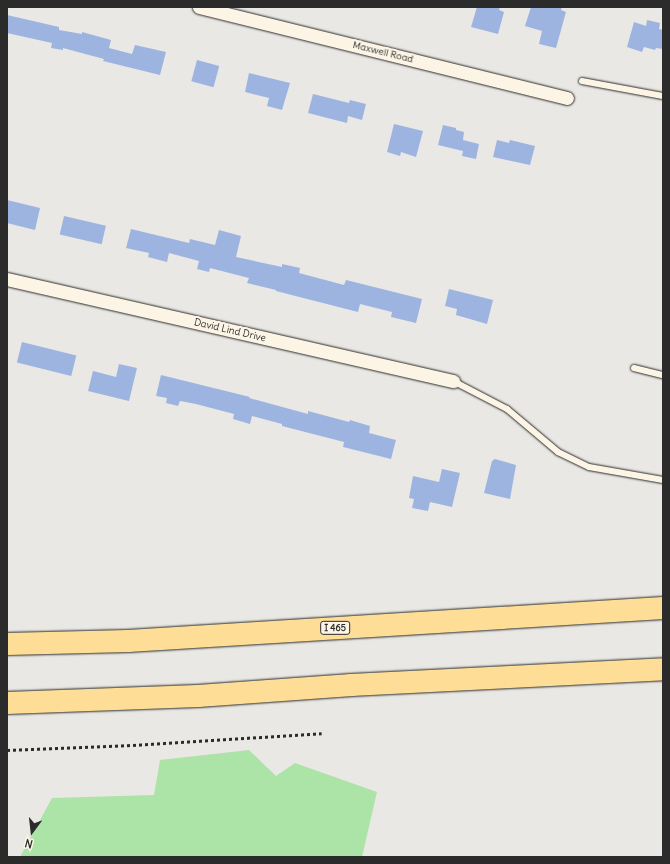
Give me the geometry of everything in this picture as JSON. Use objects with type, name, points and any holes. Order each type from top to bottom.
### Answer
[{"type":"highway","name":"I 465","points":[[7,644],[128,641],[663,608]]},
{"type":"highway","points":[[7,704],[198,696],[352,685],[663,669]]},
{"type":"street","name":"Maxwell Road","points":[[199,7],[567,98]]},
{"type":"street","name":"David Lind Drive","points":[[7,279],[453,381]]},
{"type":"lane","points":[[582,81],[663,96]]},
{"type":"lane","points":[[634,368],[663,375]]},
{"type":"lane","points":[[453,381],[507,409],[558,452],[589,467],[663,480]]},
{"type":"path","points":[[7,750],[133,745],[322,733]]},
{"type":"green space","points":[[249,750],[276,776],[295,763],[377,792],[362,857],[20,857],[52,798],[154,795],[160,760]]},
{"type":"building","points":[[477,7],[500,7],[499,10],[504,12],[498,34],[471,27]]},
{"type":"building","points":[[531,7],[562,7],[561,10],[566,12],[556,48],[539,44],[542,31],[525,26]]},
{"type":"building","points":[[7,15],[59,27],[59,30],[82,34],[82,32],[111,40],[109,48],[132,54],[135,45],[166,52],[160,75],[103,61],[104,59],[63,48],[63,50],[51,48],[52,43],[7,33]]},
{"type":"building","points":[[647,20],[660,23],[659,29],[663,30],[663,49],[656,48],[655,50],[644,47],[642,52],[627,47],[634,22],[646,26]]},
{"type":"building","points":[[197,60],[219,66],[214,87],[191,81]]},
{"type":"building","points":[[249,73],[290,83],[282,110],[267,106],[269,98],[245,92]]},
{"type":"building","points":[[313,94],[349,103],[350,100],[366,104],[362,120],[348,116],[347,123],[308,113]]},
{"type":"building","points":[[394,124],[423,131],[416,157],[401,152],[400,156],[387,152]]},
{"type":"building","points":[[443,125],[456,128],[456,130],[464,132],[463,140],[479,144],[476,159],[462,156],[463,151],[438,145]]},
{"type":"building","points":[[497,140],[509,143],[510,140],[535,146],[530,165],[493,157]]},
{"type":"building","points":[[7,200],[40,208],[35,230],[7,223]]},
{"type":"building","points":[[64,216],[106,226],[102,244],[60,235]]},
{"type":"building","points":[[131,229],[189,243],[190,239],[215,245],[219,230],[241,236],[236,257],[282,267],[282,264],[300,268],[299,273],[344,285],[346,280],[422,299],[416,323],[391,317],[392,312],[360,304],[358,312],[247,283],[249,278],[210,268],[209,272],[197,269],[199,261],[169,253],[167,262],[148,257],[149,253],[126,248]]},
{"type":"building","points":[[449,289],[493,300],[487,324],[456,315],[457,309],[445,306]]},
{"type":"building","points":[[22,342],[76,356],[71,376],[17,362]]},
{"type":"building","points":[[119,364],[137,368],[129,401],[88,391],[93,371],[116,377]]},
{"type":"building","points":[[161,375],[250,397],[249,398],[308,414],[308,411],[370,426],[369,433],[396,440],[391,459],[343,447],[344,442],[282,426],[282,424],[252,416],[250,424],[233,419],[234,414],[196,404],[180,401],[178,406],[166,403],[167,398],[156,396]]},
{"type":"building","points":[[495,459],[516,465],[510,499],[484,493],[492,461]]},
{"type":"building","points":[[442,469],[460,473],[452,507],[430,502],[428,511],[412,508],[414,499],[409,498],[413,476],[439,482]]}]
